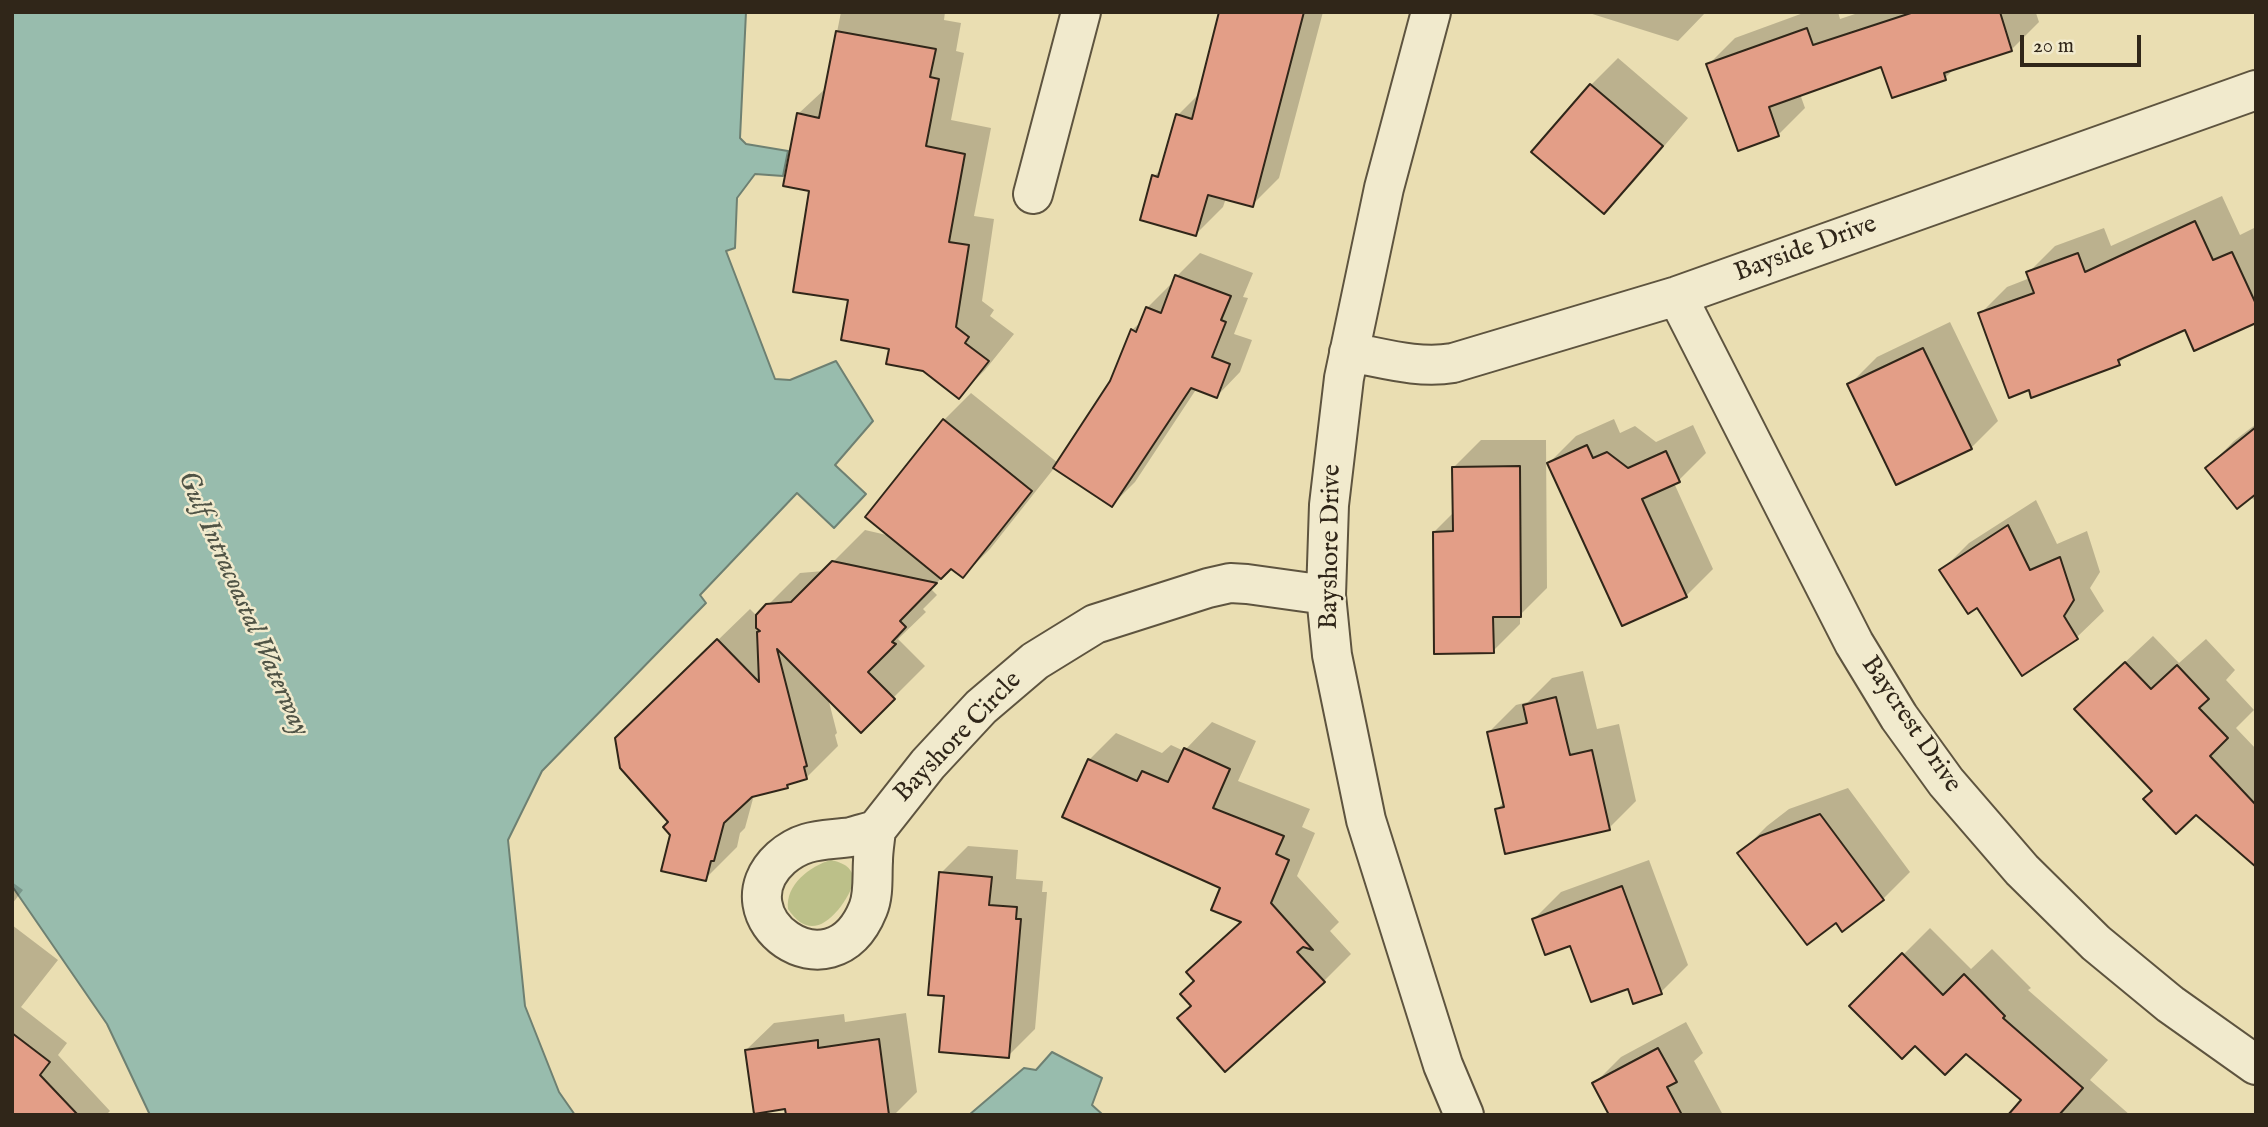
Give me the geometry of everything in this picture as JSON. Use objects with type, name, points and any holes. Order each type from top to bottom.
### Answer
[{"type":"street","points":[[1033,194],[1081,12]]},
{"type":"street","name":"Bayshore Drive","points":[[1432,12],[1384,188],[1343,378],[1329,505],[1326,595],[1332,655],[1366,820],[1443,1065],[1464,1115]]},
{"type":"street","name":"Bayside Drive","points":[[1349,352],[1418,365],[1453,363],[1677,296],[2256,90]]},
{"type":"street","name":"Baycrest Drive","points":[[1677,296],[1854,643],[1899,718],[1946,782],[2022,870],[2096,943],[2170,1004],[2256,1065]]},
{"type":"street","name":"Bayshore Circle","points":[[876,830],[928,764],[981,707],[1034,661],[1095,624],[1230,583],[1326,595]]},
{"type":"green space","points":[[831,860],[849,868],[853,880],[851,888],[832,917],[819,925],[806,925],[788,909],[790,892],[807,872]]},
{"type":"water","name":"Gulf Intracoastal Waterway","points":[[12,12],[746,12],[740,138],[746,144],[788,151],[783,176],[755,174],[737,198],[735,248],[726,251],[775,379],[790,380],[836,361],[873,421],[835,465],[866,494],[834,528],[797,493],[700,595],[706,603],[542,771],[508,840],[525,1006],[559,1092],[575,1115],[150,1115],[107,1024],[12,886]]},
{"type":"water","points":[[1052,1052],[1102,1078],[1092,1105],[1103,1115],[969,1115],[1024,1068],[1036,1070]]},
{"type":"building","points":[[1219,12],[1304,12],[1253,207],[1208,195],[1196,236],[1140,220],[1152,175],[1158,177],[1176,114],[1192,119]]},
{"type":"building","points":[[1914,12],[2000,12],[2012,51],[1944,73],[1946,80],[1892,98],[1881,67],[1769,107],[1779,136],[1738,151],[1706,64],[1807,28],[1813,45]]},
{"type":"building","points":[[836,31],[936,49],[930,77],[939,79],[926,146],[965,154],[949,242],[969,245],[956,327],[969,337],[965,343],[989,361],[959,399],[923,371],[886,364],[889,349],[841,340],[848,300],[793,292],[809,191],[783,186],[797,113],[819,118]]},
{"type":"building","points":[[1590,84],[1663,146],[1604,214],[1531,152]]},
{"type":"building","points":[[2195,221],[2213,260],[2232,252],[2256,304],[2256,323],[2194,351],[2185,330],[2118,360],[2120,365],[2031,398],[2029,390],[2009,398],[1978,313],[2034,293],[2026,272],[2078,253],[2085,272]]},
{"type":"building","points":[[1175,275],[1231,296],[1221,320],[1226,322],[1212,357],[1230,364],[1217,398],[1191,388],[1112,507],[1053,468],[1110,381],[1131,329],[1136,332],[1146,307],[1161,313]]},
{"type":"building","points":[[1923,348],[1972,449],[1896,485],[1847,384]]},
{"type":"building","points":[[943,419],[1032,491],[963,578],[951,569],[941,579],[865,517]]},
{"type":"building","points":[[2256,427],[2256,494],[2237,509],[2205,468]]},
{"type":"building","points":[[1587,445],[1593,458],[1607,452],[1628,468],[1666,451],[1680,482],[1642,499],[1687,597],[1622,626],[1547,463]]},
{"type":"building","points":[[1520,466],[1521,617],[1493,617],[1494,653],[1434,654],[1433,532],[1453,531],[1452,467]]},
{"type":"building","points":[[2008,525],[2030,570],[2060,557],[2074,600],[2064,616],[2078,639],[2022,676],[1977,608],[1968,614],[1939,570]]},
{"type":"building","points":[[832,561],[937,583],[900,621],[906,627],[892,642],[896,644],[868,672],[895,699],[861,733],[777,649],[807,766],[804,767],[807,779],[787,785],[788,788],[752,797],[724,823],[706,881],[661,871],[670,835],[663,827],[668,822],[620,768],[615,738],[717,639],[759,682],[757,632],[760,631],[756,628],[756,615],[766,604],[791,602]]},
{"type":"building","points":[[2125,662],[2151,689],[2177,665],[2209,699],[2199,708],[2228,738],[2210,756],[2256,805],[2256,867],[2196,815],[2176,834],[2143,799],[2152,791],[2074,709]]},
{"type":"building","points":[[1556,697],[1570,755],[1592,750],[1610,830],[1505,854],[1495,809],[1504,807],[1487,732],[1527,723],[1523,705]]},
{"type":"building","points":[[1184,748],[1230,769],[1213,808],[1284,836],[1276,854],[1289,860],[1271,903],[1313,950],[1303,947],[1297,952],[1325,982],[1225,1072],[1177,1018],[1191,1006],[1180,994],[1194,981],[1186,972],[1241,922],[1211,910],[1220,888],[1062,817],[1088,759],[1137,781],[1142,771],[1168,782]]},
{"type":"building","points":[[1820,814],[1884,900],[1842,932],[1836,923],[1807,945],[1737,853],[1760,836]]},
{"type":"building","points":[[939,872],[992,877],[989,905],[1017,907],[1016,919],[1021,919],[1009,1058],[939,1052],[944,996],[928,995]]},
{"type":"building","points":[[1622,886],[1662,994],[1633,1004],[1628,989],[1591,1002],[1570,946],[1545,955],[1532,919]]},
{"type":"building","points":[[1902,953],[1943,995],[1964,974],[2005,1016],[2003,1018],[2083,1088],[2059,1115],[2008,1115],[2021,1100],[1966,1054],[1945,1075],[1915,1046],[1902,1059],[1849,1006]]},
{"type":"building","points":[[12,1033],[50,1062],[40,1075],[78,1115],[12,1115]]},
{"type":"building","points":[[879,1039],[889,1115],[786,1115],[785,1109],[754,1114],[745,1050],[818,1040],[818,1048]]},
{"type":"building","points":[[1658,1048],[1677,1082],[1667,1087],[1682,1115],[1609,1115],[1592,1083]]}]
